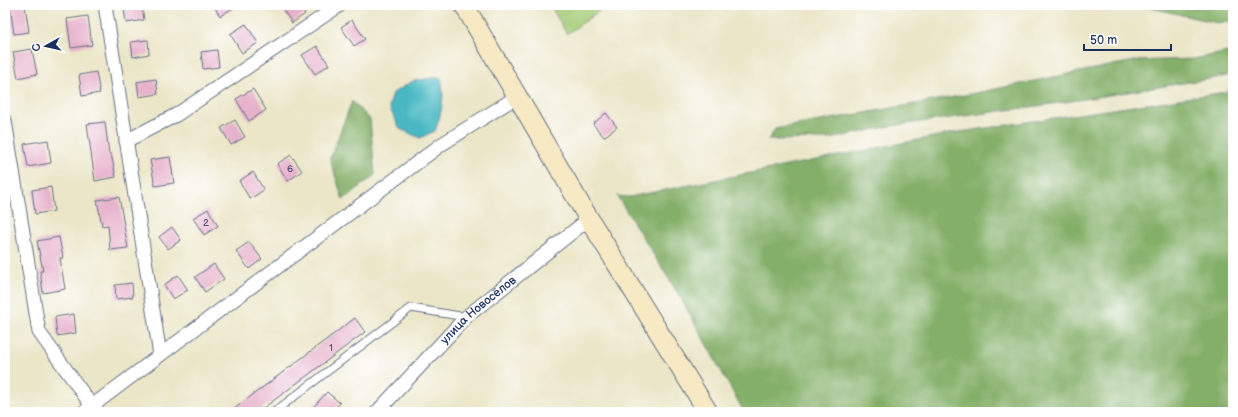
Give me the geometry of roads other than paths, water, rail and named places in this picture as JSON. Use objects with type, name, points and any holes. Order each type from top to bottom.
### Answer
[{"type":"street","points":[[105,5],[160,355]]},
{"type":"street","points":[[126,141],[176,115],[340,5]]},
{"type":"street","points":[[464,5],[590,218],[708,412]]},
{"type":"street","points":[[5,121],[39,332],[88,409],[442,144],[518,96]]},
{"type":"street","name":"улица Новосёлов","points":[[377,412],[466,317],[590,218]]},
{"type":"lane","points":[[274,412],[411,308],[466,317]]},
{"type":"water","points":[[441,78],[443,99],[441,111],[435,131],[420,138],[400,129],[389,107],[393,93],[413,81]]}]
